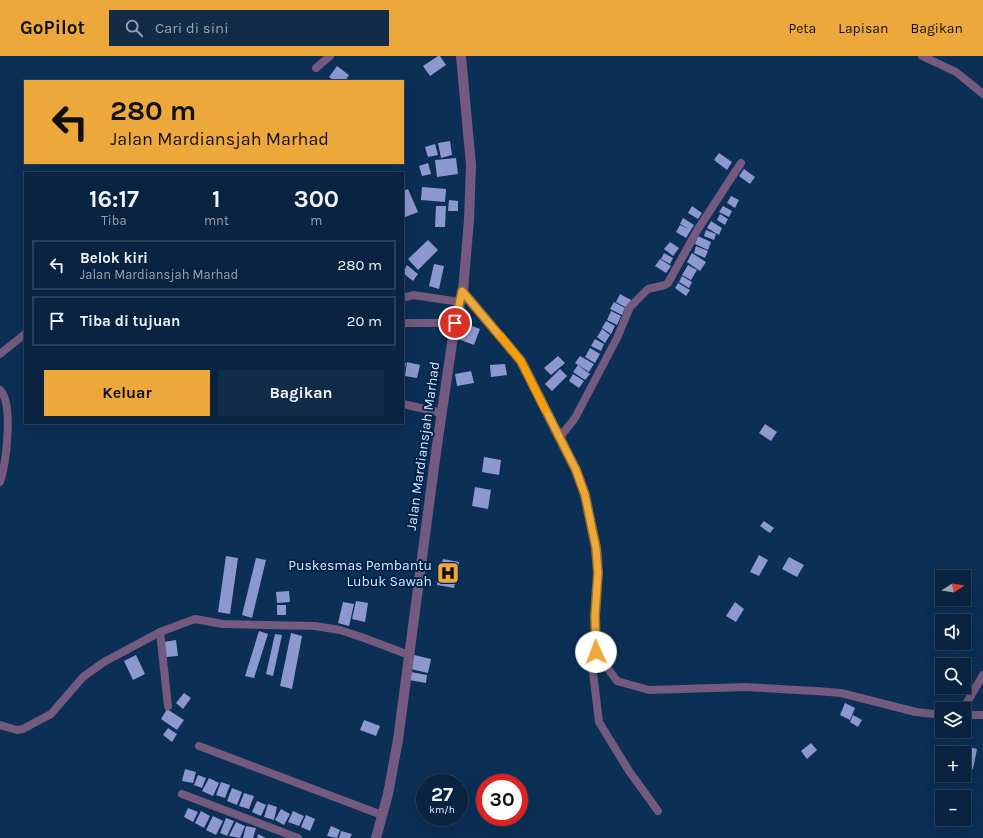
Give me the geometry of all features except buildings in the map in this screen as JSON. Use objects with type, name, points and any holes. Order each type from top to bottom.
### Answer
[{"type":"street","points":[[316,68],[330,56]]},
{"type":"street","name":"Jalan Mardiansjah Marhad","points":[[376,838],[398,740],[442,413],[455,323],[462,291],[469,220],[471,165],[461,56]]},
{"type":"street","points":[[922,56],[956,72],[983,94]]},
{"type":"street","points":[[560,436],[575,418],[617,338],[630,308],[648,289],[668,283],[698,229],[741,163]]},
{"type":"street","points":[[462,291],[521,361],[576,470],[585,495],[596,548],[598,573],[595,616],[596,652],[592,664],[598,722],[629,771],[658,810]]},
{"type":"street","points":[[404,298],[413,295],[460,302]]},
{"type":"street","points":[[404,323],[455,323]]},
{"type":"street","points":[[0,354],[24,335]]},
{"type":"street","points":[[0,390],[4,394],[6,405],[8,445],[0,482]]},
{"type":"street","points":[[404,404],[442,413]]},
{"type":"street","points":[[0,725],[17,730],[22,729],[51,714],[82,677],[104,662],[160,632],[194,619],[223,624],[315,626],[340,630],[409,655]]},
{"type":"street","points":[[160,632],[168,706]]},
{"type":"street","points":[[596,652],[617,681],[649,690],[746,687],[841,693],[916,712],[935,714]]},
{"type":"street","points":[[967,702],[983,675]]},
{"type":"street","points":[[971,715],[983,715]]},
{"type":"street","points":[[199,746],[382,815]]},
{"type":"street","points":[[182,794],[298,838]]},
{"type":"slow traffic","points":[[501,336],[521,361],[535,386],[545,410]]},
{"type":"place","name":"Puskesmas Pembantu Lubuk Sawah","points":[[448,573]]},
{"type":"route","points":[[455,323],[462,291],[505,340],[521,361],[535,386],[543,406],[576,470],[585,495],[596,548],[598,573],[595,616],[596,652]]}]
